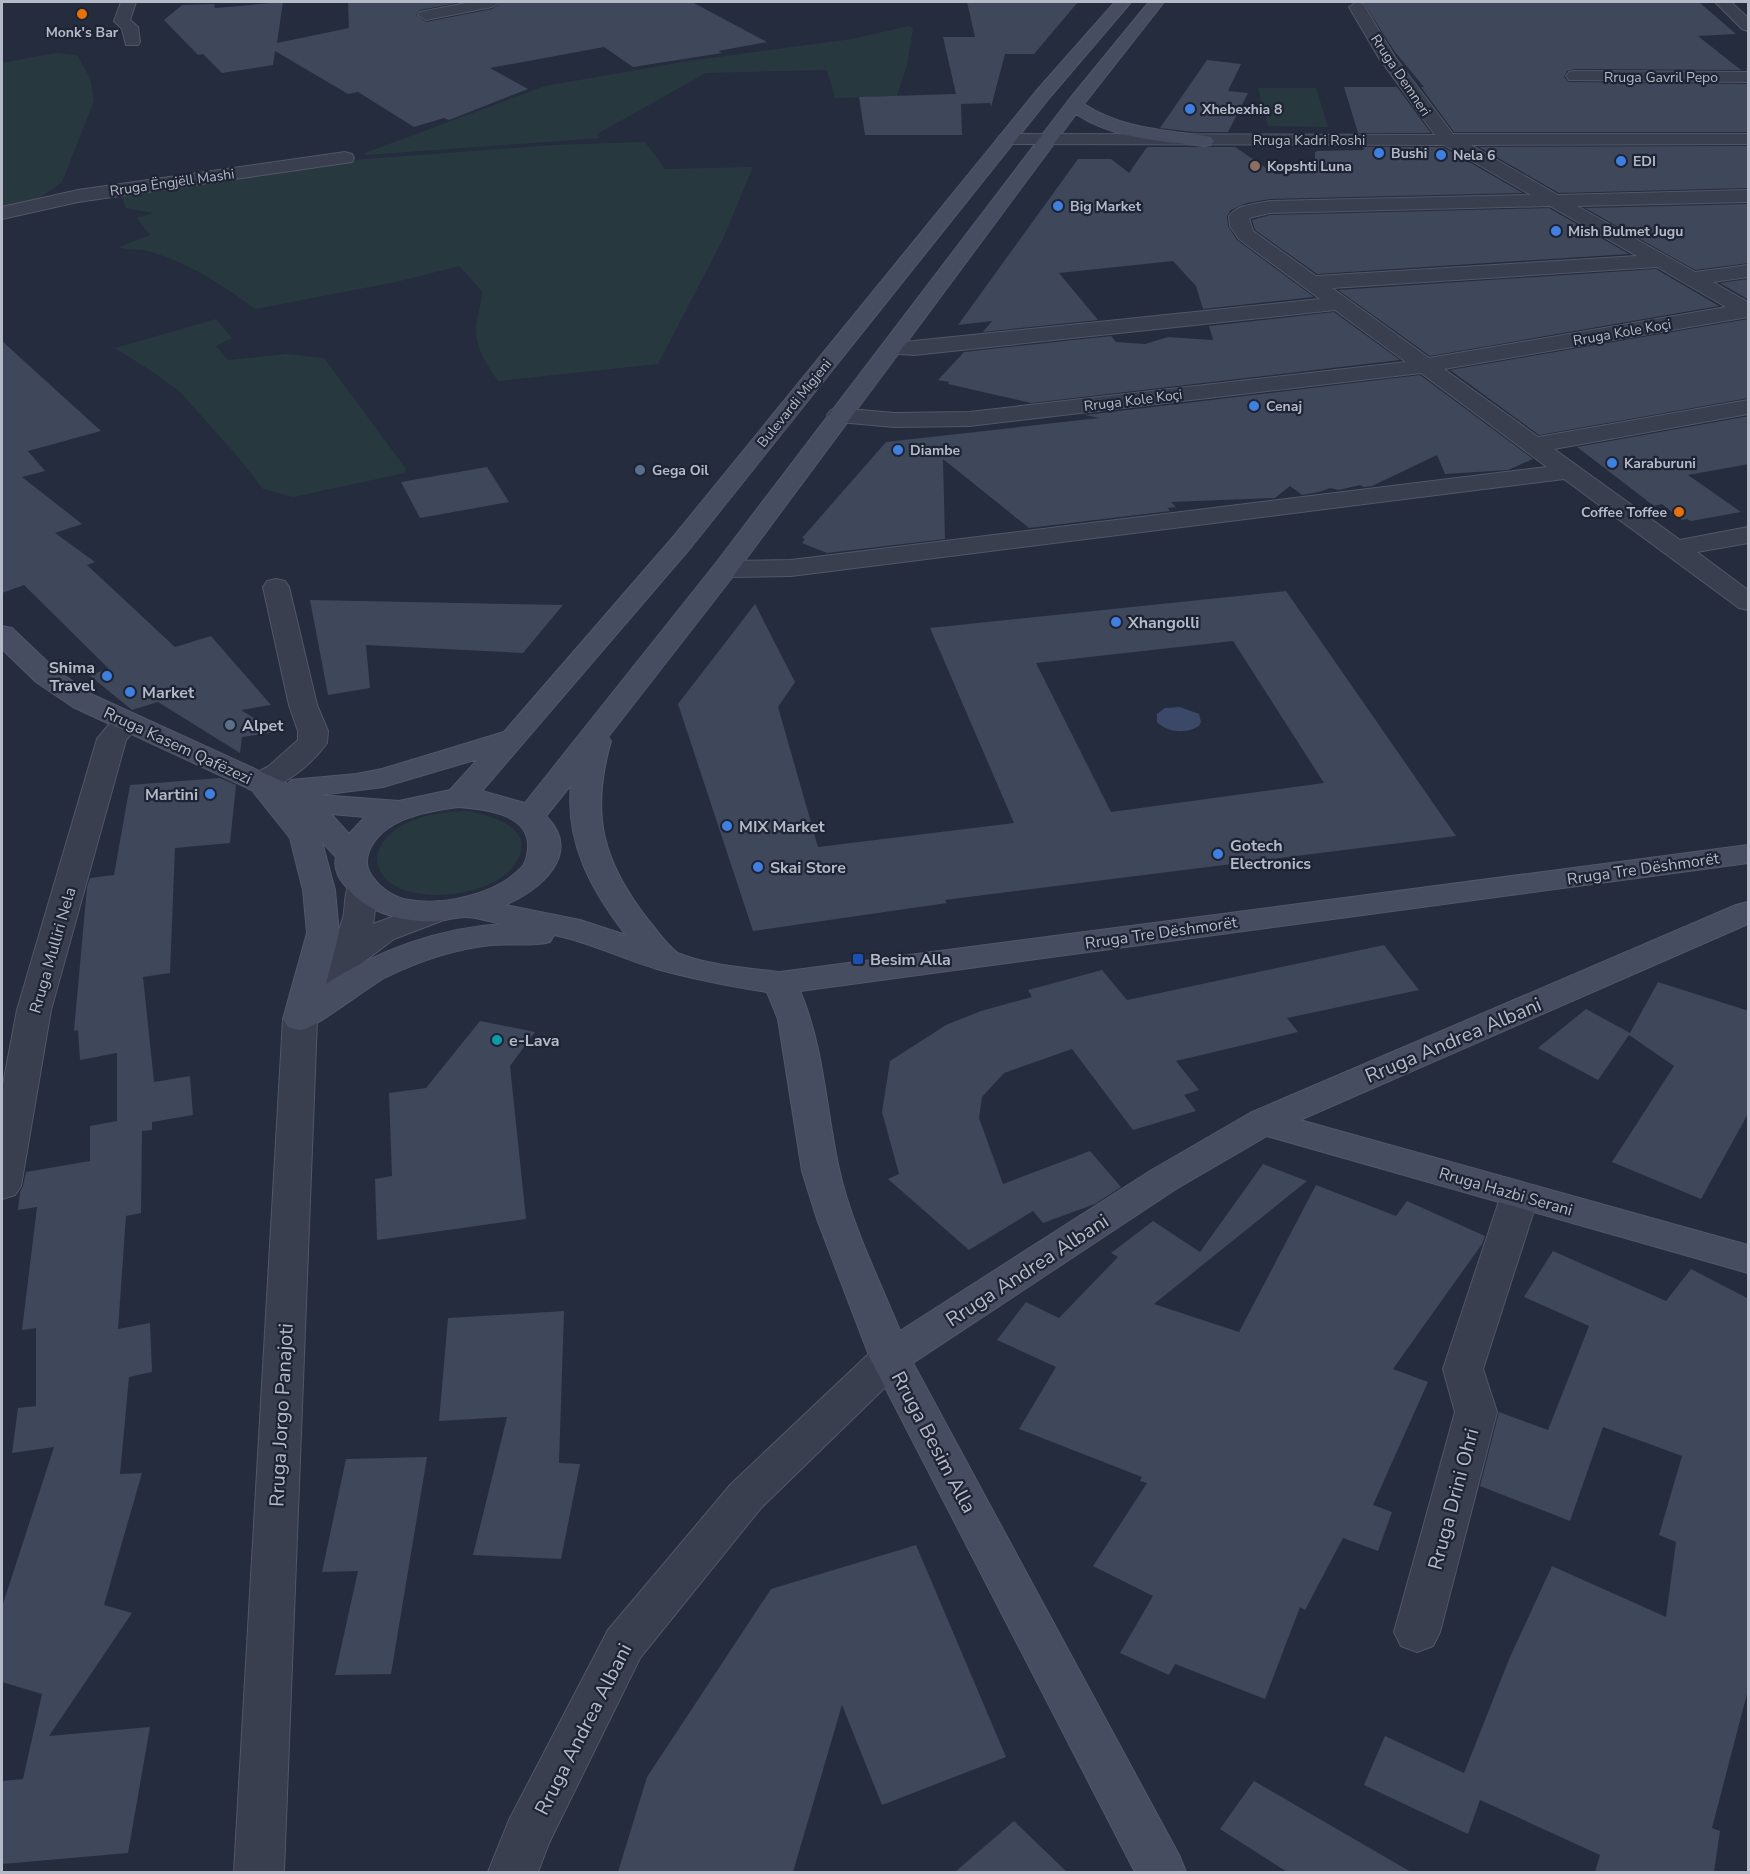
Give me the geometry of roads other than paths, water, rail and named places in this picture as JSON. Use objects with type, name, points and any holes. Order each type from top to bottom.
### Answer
[{"type":"main road","name":"Bulevardi Migjeni","points":[[459,798],[515,737],[683,540],[1006,139],[1123,2]]},
{"type":"main road","points":[[530,818],[725,569],[1074,105],[1157,2]]},
{"type":"main road","points":[[1074,105],[1089,117],[1119,128],[1205,141]]},
{"type":"main road","name":"Rruga Kasem Qafëzezi","points":[[2,634],[46,676],[83,701],[304,803],[401,810]]},
{"type":"main road","points":[[603,724],[591,756],[584,789],[585,823],[594,858],[610,893],[634,927],[667,961]]},
{"type":"main road","points":[[260,783],[320,787],[383,778],[515,737]]},
{"type":"main road","points":[[260,783],[305,836],[319,890],[323,933],[300,1019]]},
{"type":"main road","points":[[459,798],[487,800],[512,807],[530,818],[542,831],[546,847],[541,864],[528,880],[502,897],[453,909],[407,909],[381,902],[362,889],[352,873],[351,855],[360,838],[377,822],[401,810],[429,801],[459,798]]},
{"type":"main road","name":"Rruga Kasem Qafëzezi","points":[[304,803],[351,855]]},
{"type":"main road","name":"Rruga Tre Dëshmorët","points":[[453,909],[580,930],[667,961],[718,974],[780,983],[1749,854]]},
{"type":"main road","name":"Rruga Tre Dëshmorët","points":[[528,880],[580,930]]},
{"type":"main road","name":"Rruga Andrea Albani","points":[[890,1358],[1163,1180],[1263,1122],[1749,912]]},
{"type":"main road","points":[[300,1019],[354,981],[409,954],[470,937],[527,934],[612,942]]},
{"type":"main road","name":"Rruga Besim Alla","points":[[780,983],[795,1019],[821,1171],[836,1220],[890,1358],[1161,1872]]},
{"type":"main road","name":"Rruga Hazbi Serani","points":[[1263,1122],[1749,1259]]},
{"type":"street","points":[[128,2],[122,21],[130,27],[132,42]]},
{"type":"street","points":[[426,15],[492,2]]},
{"type":"street","points":[[1722,2],[1749,26]]},
{"type":"street","name":"Rruga Demneri","points":[[1357,8],[1387,58],[1448,140]]},
{"type":"street","name":"Rruga Gavril Pepo","points":[[1575,76],[1749,77]]},
{"type":"street","points":[[1006,139],[1049,140]]},
{"type":"street","name":"Rruga Kadri Roshi","points":[[1049,140],[1749,139]]},
{"type":"street","name":"Rruga Kole Koçi","points":[[1448,140],[1748,310]]},
{"type":"street","name":"Rruga Ëngjëll Mashi","points":[[2,213],[78,196],[345,158]]},
{"type":"street","points":[[1749,196],[1270,207],[1244,212],[1238,220],[1246,235],[1749,602]]},
{"type":"street","points":[[1312,283],[1660,261]]},
{"type":"street","points":[[1692,279],[1749,271]]},
{"type":"street","points":[[893,348],[914,348],[1339,303]]},
{"type":"street","name":"Rruga Kole Koçi","points":[[839,415],[894,420],[969,419],[1426,367],[1748,310]]},
{"type":"street","points":[[1533,445],[1749,407]]},
{"type":"street","points":[[725,569],[791,568],[1570,471]]},
{"type":"street","points":[[1675,549],[1749,535]]},
{"type":"street","points":[[260,783],[280,772],[312,744],[313,731],[303,705],[276,587]]},
{"type":"street","name":"Rruga Mulliri Nela","points":[[2,1186],[34,1010],[112,739],[126,722]]},
{"type":"street","points":[[300,1019],[336,968],[358,918],[362,889]]},
{"type":"street","points":[[336,968],[382,932],[453,909]]},
{"type":"street","name":"Rruga Jorgo Panajoti","points":[[259,1872],[300,1019]]},
{"type":"street","name":"Rruga Drini Ohri","points":[[1417,1632],[1476,1412],[1463,1369],[1520,1195]]},
{"type":"street","name":"Rruga Andrea Albani","points":[[513,1872],[528,1836],[624,1644],[746,1496],[890,1358]]},
{"type":"water","points":[[1180,707],[1199,714],[1201,722],[1199,726],[1194,729],[1177,731],[1161,726],[1157,722],[1157,714],[1165,708]]},
{"type":"place","name":"Monk's Bar","points":[[82,14]]},
{"type":"place","name":"Xhebexhia 8","points":[[1190,109]]},
{"type":"place","name":"Bushi","points":[[1379,153]]},
{"type":"place","name":"Nela 6","points":[[1441,155]]},
{"type":"place","name":"EDI","points":[[1621,161]]},
{"type":"place","name":"Kopshti Luna","points":[[1255,166]]},
{"type":"place","name":"Big Market","points":[[1058,206]]},
{"type":"place","name":"Mish Bulmet Jugu","points":[[1556,231]]},
{"type":"place","name":"Cenaj","points":[[1254,406]]},
{"type":"place","name":"Diambe","points":[[898,450]]},
{"type":"place","name":"Karaburuni","points":[[1612,463]]},
{"type":"place","name":"Gega Oil","points":[[640,470]]},
{"type":"place","name":"Coffee Toffee","points":[[1679,512]]},
{"type":"place","name":"Xhangolli","points":[[1116,622]]},
{"type":"place","name":"Shima Travel","points":[[107,676]]},
{"type":"place","name":"Market","points":[[130,692]]},
{"type":"place","name":"Alpet","points":[[230,725]]},
{"type":"place","name":"Martini","points":[[210,794]]},
{"type":"place","name":"MIX Market","points":[[727,826]]},
{"type":"place","name":"Gotech Electronics","points":[[1218,854]]},
{"type":"place","name":"Skai Store","points":[[758,867]]},
{"type":"place","name":"Besim Alla","points":[[858,959]]},
{"type":"place","name":"e-Lava","points":[[497,1040]]}]
